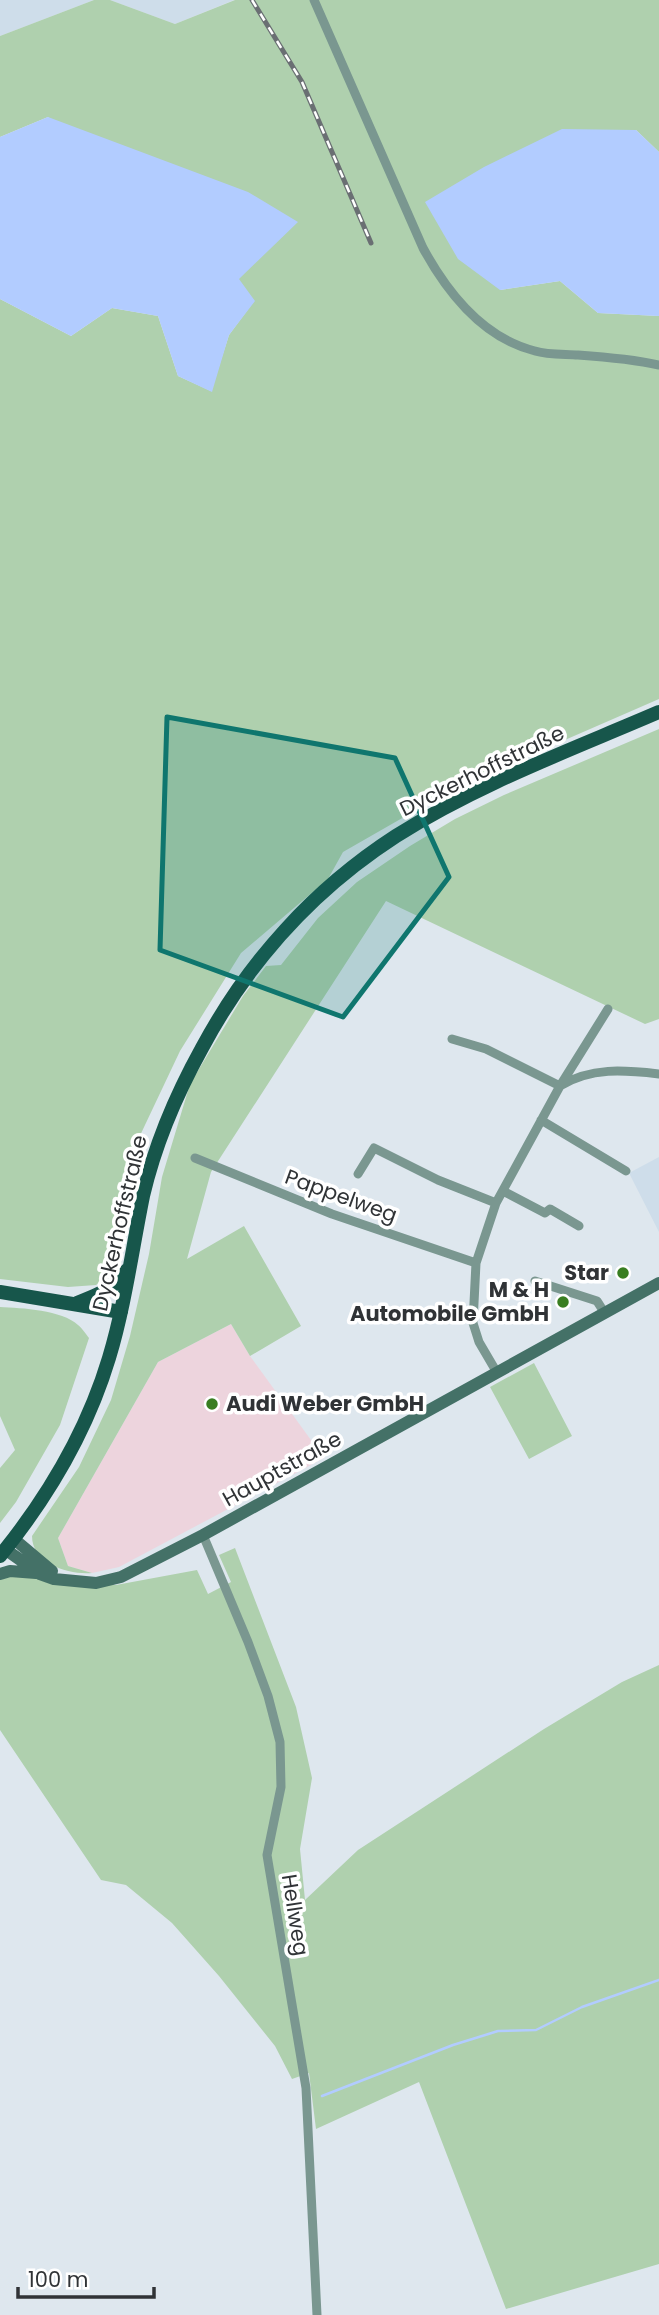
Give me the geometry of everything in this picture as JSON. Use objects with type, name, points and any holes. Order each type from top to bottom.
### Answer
[{"type":"main road","name":"Dyckerhoffstraße","points":[[6,1548],[43,1498],[68,1458],[89,1413],[109,1359],[144,1194],[157,1149],[186,1078],[217,1020],[251,970],[287,927],[327,888],[397,835],[516,774],[659,712]]},
{"type":"main road","points":[[77,1303],[104,1293],[116,1284],[131,1264]]},
{"type":"main road","points":[[0,1292],[121,1312]]},
{"type":"street","points":[[314,0],[423,248],[454,297],[491,332],[536,352],[627,358],[659,365]]},
{"type":"street","points":[[496,1371],[479,1342],[473,1323],[477,1263],[496,1203],[560,1086],[608,1009]]},
{"type":"street","points":[[452,1039],[495,1053],[560,1086],[592,1073],[623,1070],[659,1074]]},
{"type":"street","points":[[541,1120],[626,1171]]},
{"type":"street","points":[[358,1174],[374,1148],[438,1180],[496,1203]]},
{"type":"street","name":"Pappelweg","points":[[195,1158],[332,1214],[477,1263]]},
{"type":"street","points":[[503,1191],[545,1213],[550,1209],[579,1226]]},
{"type":"street","points":[[535,1281],[597,1301],[604,1312]]},
{"type":"street","name":"Hauptstraße","points":[[6,1548],[40,1574],[96,1583],[121,1577],[659,1283]]},
{"type":"street","name":"Hellweg","points":[[202,1535],[248,1642],[268,1696],[280,1742],[281,1787],[268,1854],[306,2088],[317,2315]]},
{"type":"street","name":"Hauptstraße","points":[[6,1548],[41,1564],[64,1579]]},
{"type":"street","points":[[0,1574],[18,1570],[40,1574]]},
{"type":"highlighted area","points":[[167,717],[395,758],[449,877],[343,1017],[160,950]]},
{"type":"shaded area","points":[[0,0],[94,0],[0,36]]},
{"type":"shaded area","points":[[110,0],[234,0],[175,24]]},
{"type":"shaded area","points":[[659,1157],[659,1232],[629,1173]]},
{"type":"shaded area","points":[[231,1324],[250,1356],[324,1458],[119,1567],[92,1573],[68,1566],[58,1538],[158,1362]]},
{"type":"green space","points":[[94,0],[110,0],[175,24],[235,0],[659,0],[659,152],[636,130],[500,290],[560,281],[598,313],[659,316],[659,699],[489,773],[425,805],[343,852],[328,879],[241,953],[180,1051],[136,1144],[107,1276],[96,1285],[68,1287],[0,1279],[0,299],[71,336],[112,308],[158,316],[178,376],[211,391],[229,335],[254,301],[48,117],[0,137],[0,36]]},
{"type":"green space","points":[[659,729],[659,1019],[645,1024],[386,901],[211,1172],[187,1259],[244,1226],[301,1326],[250,1356],[231,1324],[158,1362],[58,1538],[68,1566],[92,1573],[63,1570],[45,1561],[38,1554],[32,1536],[79,1467],[111,1400],[130,1336],[149,1254],[162,1177],[190,1084],[243,996],[266,966],[281,965],[318,918],[357,882],[410,846],[455,819],[504,795]]},
{"type":"green space","points":[[0,1307],[62,1316],[78,1325],[89,1338],[60,1425],[16,1502],[0,1523],[0,1468],[15,1450],[0,1416]]},
{"type":"green space","points":[[534,1363],[572,1436],[529,1459],[490,1387]]},
{"type":"green space","points":[[235,1548],[296,1707],[312,1778],[300,1849],[305,1900],[358,1850],[544,1729],[622,1682],[659,1665],[659,2264],[506,2309],[419,2082],[316,2129],[309,2073],[292,2079],[275,2046],[172,1923],[126,1885],[101,1880],[0,1730],[0,1580],[11,1576],[116,1585],[197,1570],[208,1594],[231,1582],[219,1555]]},
{"type":"water","points":[[48,117],[248,192],[298,222],[239,279],[255,301],[229,335],[212,392],[178,376],[158,316],[112,308],[71,336],[0,299],[0,137]]},
{"type":"water","points":[[562,129],[636,130],[659,152],[659,316],[598,313],[560,281],[500,290],[458,259],[425,202],[484,167]]},
{"type":"waterway","points":[[322,2096],[453,2045],[498,2031],[536,2030],[582,2007],[659,1980]]},
{"type":"railway","points":[[252,0],[302,82],[371,243]]},
{"type":"place","name":"Star","points":[[623,1273]]},
{"type":"place","name":"M & H Automobile GmbH","points":[[563,1302]]},
{"type":"place","name":"Audi Weber GmbH","points":[[212,1404]]}]
